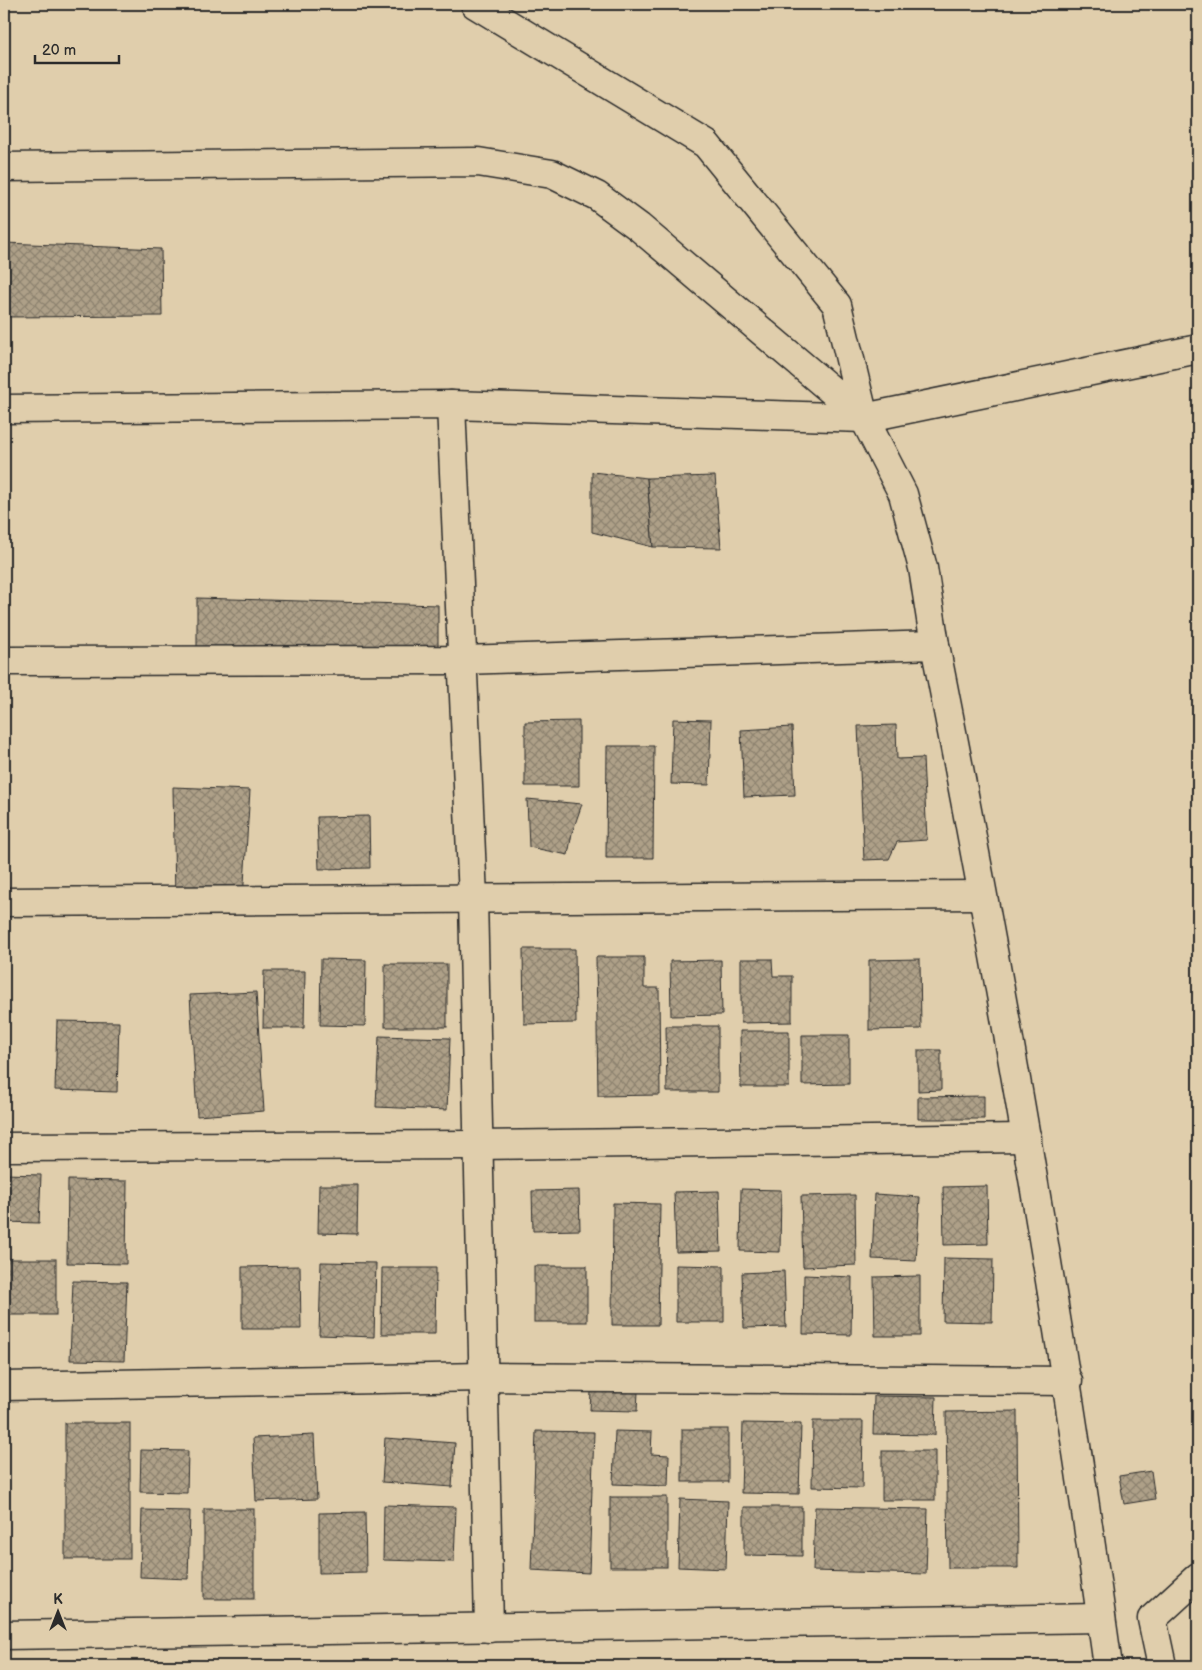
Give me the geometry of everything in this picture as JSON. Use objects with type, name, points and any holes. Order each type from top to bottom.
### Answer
[{"type":"street","points":[[475,4],[706,144],[837,305],[864,418],[902,494],[922,568],[1027,1138],[1068,1381],[1108,1666]]},
{"type":"street","points":[[4,167],[478,162],[552,174],[597,196],[639,228],[864,418]]},
{"type":"street","points":[[4,410],[451,404],[864,418],[1198,349]]},
{"type":"street","points":[[451,404],[473,898],[489,1628]]},
{"type":"street","points":[[4,661],[463,660],[935,645]]},
{"type":"street","points":[[4,902],[982,895]]},
{"type":"street","points":[[4,1147],[477,1145],[1027,1138]]},
{"type":"street","points":[[4,1386],[483,1377],[1068,1381]]},
{"type":"street","points":[[1162,1666],[1152,1619],[1198,1577]]},
{"type":"street","points":[[4,1635],[1101,1618]]},
{"type":"building","points":[[4,243],[161,249],[162,316],[4,317]]},
{"type":"building","points":[[592,472],[647,478],[653,547],[592,532]]},
{"type":"building","points":[[715,476],[721,548],[653,547],[647,478]]},
{"type":"building","points":[[197,598],[438,605],[438,649],[197,654]]},
{"type":"building","points":[[673,719],[711,720],[709,785],[671,784]]},
{"type":"building","points":[[579,721],[579,786],[525,786],[525,722]]},
{"type":"building","points":[[896,725],[897,759],[923,758],[927,840],[897,842],[889,859],[864,860],[858,726]]},
{"type":"building","points":[[792,727],[795,795],[744,797],[741,730]]},
{"type":"building","points":[[607,746],[654,746],[653,858],[606,858]]},
{"type":"building","points":[[173,787],[250,790],[243,899],[175,900]]},
{"type":"building","points":[[527,799],[582,804],[572,833],[568,855],[529,847]]},
{"type":"building","points":[[369,816],[370,868],[319,869],[317,817]]},
{"type":"building","points":[[523,949],[575,949],[576,1023],[524,1024]]},
{"type":"building","points":[[596,957],[644,957],[644,988],[659,988],[660,1095],[598,1096]]},
{"type":"building","points":[[321,959],[366,960],[365,1026],[320,1025]]},
{"type":"building","points":[[741,959],[772,959],[773,976],[792,976],[792,1022],[741,1023]]},
{"type":"building","points":[[920,959],[921,1029],[869,1030],[869,960]]},
{"type":"building","points":[[721,960],[722,1015],[671,1016],[670,961]]},
{"type":"building","points":[[385,964],[447,964],[447,1027],[385,1027]]},
{"type":"building","points":[[264,971],[305,971],[304,1028],[263,1028]]},
{"type":"building","points":[[256,992],[264,1111],[197,1116],[190,995]]},
{"type":"building","points":[[57,1021],[119,1022],[117,1092],[55,1090]]},
{"type":"building","points":[[666,1026],[718,1026],[718,1092],[667,1092]]},
{"type":"building","points":[[740,1031],[789,1031],[789,1087],[741,1087]]},
{"type":"building","points":[[802,1035],[849,1035],[849,1084],[802,1085]]},
{"type":"building","points":[[379,1036],[450,1038],[447,1110],[376,1107]]},
{"type":"building","points":[[918,1050],[941,1050],[941,1090],[918,1091]]},
{"type":"building","points":[[984,1096],[984,1119],[918,1119],[918,1097]]},
{"type":"building","points":[[4,1174],[41,1175],[39,1223],[4,1222]]},
{"type":"building","points":[[68,1180],[127,1181],[126,1264],[67,1263]]},
{"type":"building","points":[[319,1185],[358,1185],[357,1234],[318,1233]]},
{"type":"building","points":[[987,1186],[988,1244],[944,1245],[943,1187]]},
{"type":"building","points":[[741,1189],[781,1190],[780,1252],[740,1251]]},
{"type":"building","points":[[579,1190],[580,1230],[533,1231],[532,1191]]},
{"type":"building","points":[[719,1191],[721,1251],[676,1252],[674,1192]]},
{"type":"building","points":[[875,1194],[920,1197],[916,1261],[872,1259]]},
{"type":"building","points":[[855,1195],[856,1265],[803,1267],[801,1196]]},
{"type":"building","points":[[613,1203],[660,1204],[658,1325],[612,1325]]},
{"type":"building","points":[[944,1258],[993,1259],[992,1322],[943,1321]]},
{"type":"building","points":[[4,1259],[56,1259],[56,1315],[4,1315]]},
{"type":"building","points":[[321,1262],[376,1263],[374,1337],[319,1335]]},
{"type":"building","points":[[676,1265],[724,1266],[724,1322],[676,1322]]},
{"type":"building","points":[[300,1266],[301,1329],[242,1329],[242,1267]]},
{"type":"building","points":[[534,1266],[587,1266],[587,1322],[534,1322]]},
{"type":"building","points":[[382,1268],[436,1268],[435,1334],[381,1334]]},
{"type":"building","points":[[784,1271],[786,1327],[744,1328],[742,1273]]},
{"type":"building","points":[[804,1275],[852,1277],[851,1335],[803,1334]]},
{"type":"building","points":[[920,1276],[920,1336],[875,1336],[874,1277]]},
{"type":"building","points":[[73,1281],[127,1282],[124,1361],[70,1360]]},
{"type":"building","points":[[591,1392],[638,1392],[637,1411],[590,1410]]},
{"type":"building","points":[[874,1396],[936,1397],[935,1435],[873,1434]]},
{"type":"building","points":[[1017,1411],[1018,1568],[948,1568],[946,1412]]},
{"type":"building","points":[[813,1421],[863,1421],[862,1488],[812,1487]]},
{"type":"building","points":[[65,1423],[130,1423],[130,1559],[65,1559]]},
{"type":"building","points":[[743,1423],[801,1424],[799,1494],[741,1493]]},
{"type":"building","points":[[682,1429],[728,1429],[728,1482],[682,1482]]},
{"type":"building","points":[[536,1431],[594,1432],[589,1573],[531,1570]]},
{"type":"building","points":[[615,1431],[652,1432],[651,1454],[669,1455],[668,1486],[613,1484]]},
{"type":"building","points":[[314,1435],[317,1499],[256,1501],[253,1438]]},
{"type":"building","points":[[385,1438],[455,1443],[452,1487],[382,1482]]},
{"type":"building","points":[[141,1450],[188,1451],[187,1493],[140,1492]]},
{"type":"building","points":[[882,1451],[935,1451],[935,1500],[882,1500]]},
{"type":"building","points":[[1151,1471],[1155,1499],[1124,1504],[1119,1476]]},
{"type":"building","points":[[610,1497],[667,1497],[667,1567],[610,1567]]},
{"type":"building","points":[[680,1499],[728,1501],[726,1569],[678,1567]]},
{"type":"building","points":[[384,1505],[456,1507],[454,1562],[383,1560]]},
{"type":"building","points":[[744,1507],[802,1507],[802,1556],[744,1555]]},
{"type":"building","points":[[815,1507],[928,1509],[926,1574],[813,1571]]},
{"type":"building","points":[[204,1509],[254,1509],[254,1599],[204,1599]]},
{"type":"building","points":[[142,1510],[190,1511],[188,1579],[140,1577]]},
{"type":"building","points":[[365,1512],[366,1572],[319,1573],[319,1513]]}]
